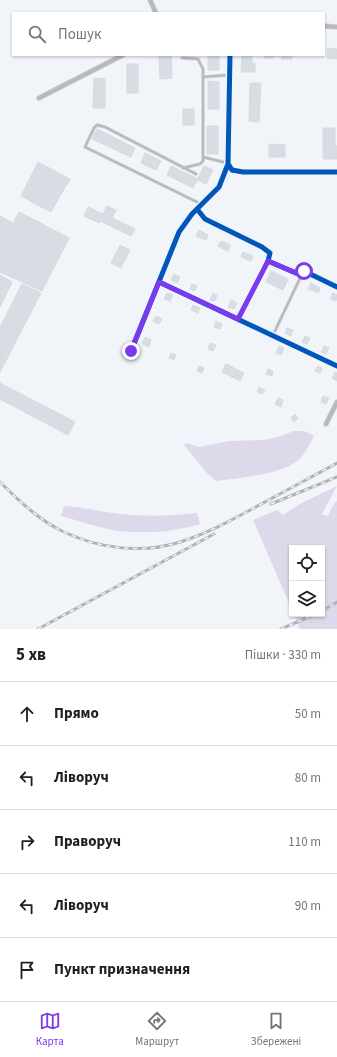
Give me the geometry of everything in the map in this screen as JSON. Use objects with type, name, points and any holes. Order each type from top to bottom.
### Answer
[{"type":"street","points":[[150,0],[156,12]]},
{"type":"street","points":[[325,26],[337,28]]},
{"type":"street","points":[[39,98],[121,56]]},
{"type":"street","points":[[131,351],[179,232],[201,204],[219,186],[228,164],[230,56]]},
{"type":"street","points":[[228,164],[232,170],[243,172],[337,172]]},
{"type":"street","points":[[197,209],[205,219],[262,247],[270,253],[268,261],[296,273],[304,271],[337,287]]},
{"type":"street","points":[[159,282],[337,366]]},
{"type":"street","points":[[326,424],[337,402]]},
{"type":"lane","points":[[182,58],[198,59],[203,69],[203,161],[200,164],[183,168]]},
{"type":"lane","points":[[203,77],[230,75]]},
{"type":"lane","points":[[196,174],[105,127],[97,125],[85,147],[201,204]]},
{"type":"lane","points":[[203,157],[228,164]]},
{"type":"lane","points":[[238,319],[268,261]]},
{"type":"lane","points":[[272,336],[304,271]]},
{"type":"shaded area","points":[[294,431],[304,431],[314,436],[300,459],[280,470],[235,479],[216,481],[207,473],[184,445],[188,443],[198,447],[230,441],[264,440]]},
{"type":"shaded area","points":[[337,486],[322,514],[328,516],[333,505],[337,501],[337,629],[300,629],[295,617],[325,617],[325,545],[289,545],[289,603],[253,520],[277,510],[283,515],[300,504]]},
{"type":"shaded area","points":[[64,506],[144,516],[197,513],[200,524],[160,532],[118,531],[61,516]]},
{"type":"building","points":[[328,48],[337,49],[337,59],[327,58]]},
{"type":"building","points":[[159,56],[171,56],[172,78],[160,79]]},
{"type":"building","points":[[208,56],[219,56],[219,70],[208,70]]},
{"type":"building","points":[[242,56],[252,56],[252,63],[255,63],[255,72],[241,72]]},
{"type":"building","points":[[264,56],[273,56],[273,58],[264,58]]},
{"type":"building","points":[[282,56],[292,56],[292,59],[281,59]]},
{"type":"building","points":[[127,64],[138,64],[138,93],[127,93]]},
{"type":"building","points":[[94,78],[105,79],[105,108],[93,108]]},
{"type":"building","points":[[208,81],[219,82],[219,109],[208,109]]},
{"type":"building","points":[[250,83],[261,83],[259,122],[249,121]]},
{"type":"building","points":[[183,109],[194,109],[194,125],[183,125]]},
{"type":"building","points":[[207,126],[218,126],[218,154],[207,154]]},
{"type":"building","points":[[323,128],[335,128],[337,159],[323,159]]},
{"type":"building","points":[[97,129],[135,148],[131,157],[92,139]]},
{"type":"building","points":[[269,144],[285,145],[285,157],[269,157]]},
{"type":"building","points":[[145,153],[161,161],[156,170],[141,163]]},
{"type":"building","points":[[38,162],[70,179],[51,212],[21,196]]},
{"type":"building","points":[[171,166],[198,179],[193,188],[167,175]]},
{"type":"building","points":[[204,166],[213,170],[206,184],[197,180]]},
{"type":"building","points":[[107,206],[116,210],[112,218],[135,229],[131,236],[100,221],[99,223],[84,216],[88,207],[103,214]]},
{"type":"building","points":[[19,212],[69,238],[42,291],[0,272],[0,216],[13,223]]},
{"type":"building","points":[[28,217],[44,225],[24,265],[9,257]]},
{"type":"building","points":[[199,230],[203,232],[201,238],[196,236]]},
{"type":"building","points":[[203,232],[208,235],[206,240],[201,238]]},
{"type":"building","points":[[221,241],[226,243],[223,249],[218,246]]},
{"type":"building","points":[[226,243],[230,245],[228,251],[223,249]]},
{"type":"building","points":[[120,245],[130,250],[121,268],[111,263]]},
{"type":"building","points":[[243,252],[248,254],[246,259],[241,257]]},
{"type":"building","points":[[248,254],[253,256],[251,261],[246,259]]},
{"type":"building","points":[[271,271],[288,279],[283,290],[266,282]]},
{"type":"building","points":[[174,274],[180,277],[177,283],[171,280]]},
{"type":"building","points":[[0,275],[12,282],[0,307]]},
{"type":"building","points":[[311,283],[316,286],[314,291],[308,289]]},
{"type":"building","points":[[22,284],[41,293],[0,372],[0,327]]},
{"type":"building","points":[[192,284],[197,286],[194,291],[190,289]]},
{"type":"building","points":[[316,286],[320,288],[318,293],[314,291]]},
{"type":"building","points":[[167,293],[173,295],[170,301],[164,299]]},
{"type":"building","points":[[213,293],[217,295],[215,301],[210,300]]},
{"type":"building","points":[[333,293],[337,295],[336,301],[330,299]]},
{"type":"building","points":[[231,300],[237,303],[234,309],[228,307]]},
{"type":"building","points":[[193,305],[200,308],[198,313],[191,310]]},
{"type":"building","points":[[156,316],[162,319],[159,324],[153,321]]},
{"type":"building","points":[[216,321],[222,324],[220,329],[214,327]]},
{"type":"building","points":[[287,328],[293,330],[291,336],[285,333]]},
{"type":"building","points":[[305,336],[310,338],[307,344],[302,342]]},
{"type":"building","points":[[145,337],[151,340],[149,347],[142,344]]},
{"type":"building","points":[[210,343],[216,345],[213,351],[208,349]]},
{"type":"building","points":[[279,346],[284,348],[281,355],[276,353]]},
{"type":"building","points":[[324,346],[329,348],[326,354],[321,352]]},
{"type":"building","points":[[171,353],[176,355],[174,360],[169,358]]},
{"type":"building","points":[[226,364],[244,373],[240,381],[222,372]]},
{"type":"building","points":[[199,366],[204,368],[202,373],[197,371]]},
{"type":"building","points":[[318,366],[322,368],[320,373],[315,371]]},
{"type":"building","points":[[268,369],[273,371],[272,376],[266,374]]},
{"type":"building","points":[[335,372],[337,373],[337,381],[332,378]]},
{"type":"building","points":[[0,383],[75,422],[68,435],[0,399]]},
{"type":"building","points":[[259,387],[265,390],[262,394],[257,392]]},
{"type":"building","points":[[323,396],[329,398],[326,404],[321,402]]},
{"type":"building","points":[[278,398],[283,400],[281,407],[275,404]]},
{"type":"building","points":[[295,414],[298,418],[294,422],[291,418]]},
{"type":"railway","points":[[0,482],[38,516],[64,532],[78,538],[107,546],[137,549],[166,546],[190,539],[209,531],[337,463]]},
{"type":"railway","points":[[271,504],[337,477]]},
{"type":"railway","points":[[38,629],[214,534]]},
{"type":"railway","points":[[325,609],[337,602]]},
{"type":"railway","points":[[281,629],[309,617]]},
{"type":"cycle path","points":[[131,351],[179,232],[192,214],[219,187],[228,164],[230,56]]},
{"type":"cycle path","points":[[228,164],[232,170],[243,172],[337,172]]},
{"type":"cycle path","points":[[197,209],[205,219],[262,247],[270,253],[268,261],[296,273],[304,271],[337,287]]},
{"type":"cycle path","points":[[159,282],[337,366]]},
{"type":"route","points":[[131,351],[159,282],[238,319],[268,261],[296,273],[304,271]]}]
